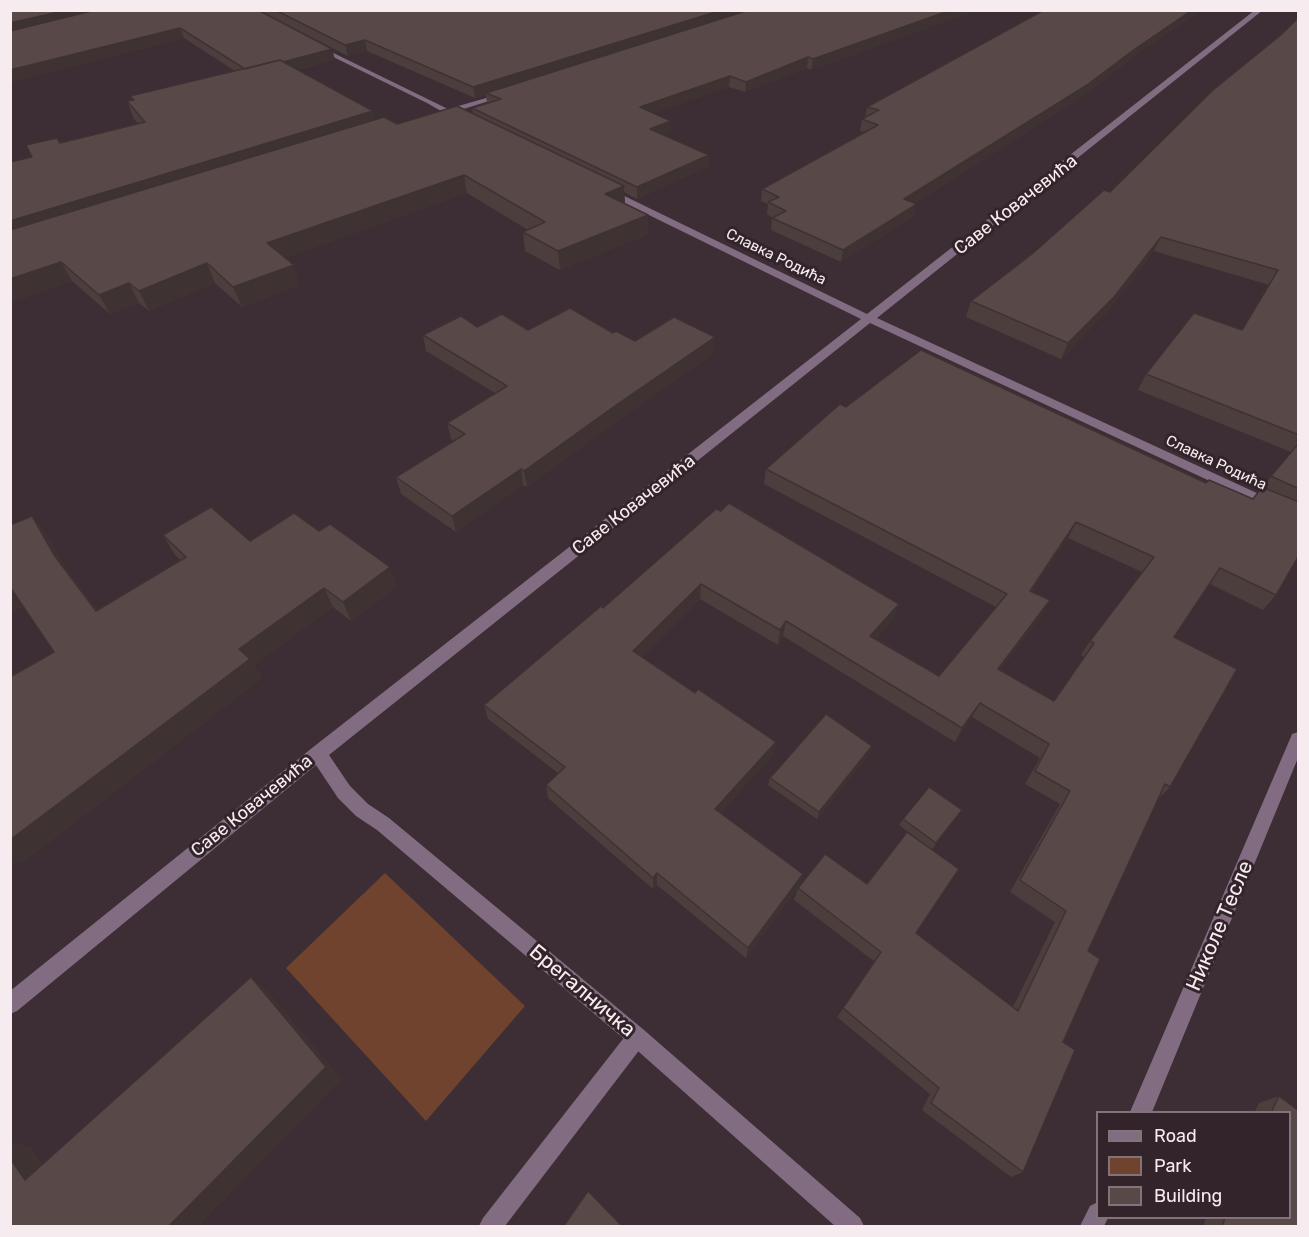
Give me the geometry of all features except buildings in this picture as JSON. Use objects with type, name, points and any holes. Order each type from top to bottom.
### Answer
[{"type":"street","name":"Саве Ковачевића","points":[[10,1004],[318,753],[1260,10]]},
{"type":"street","points":[[302,40],[473,126]]},
{"type":"street","points":[[430,116],[517,91]]},
{"type":"street","name":"Славка Родића","points":[[598,187],[871,319],[1299,517]]},
{"type":"street","name":"Николе Тесле","points":[[1142,1111],[1299,739]]},
{"type":"street","name":"Брегалничка","points":[[318,753],[344,792],[362,810],[383,824],[637,1037],[852,1227]]},
{"type":"street","points":[[491,1227],[637,1037]]},
{"type":"green space","points":[[385,873],[525,1006],[426,1121],[286,968]]}]
